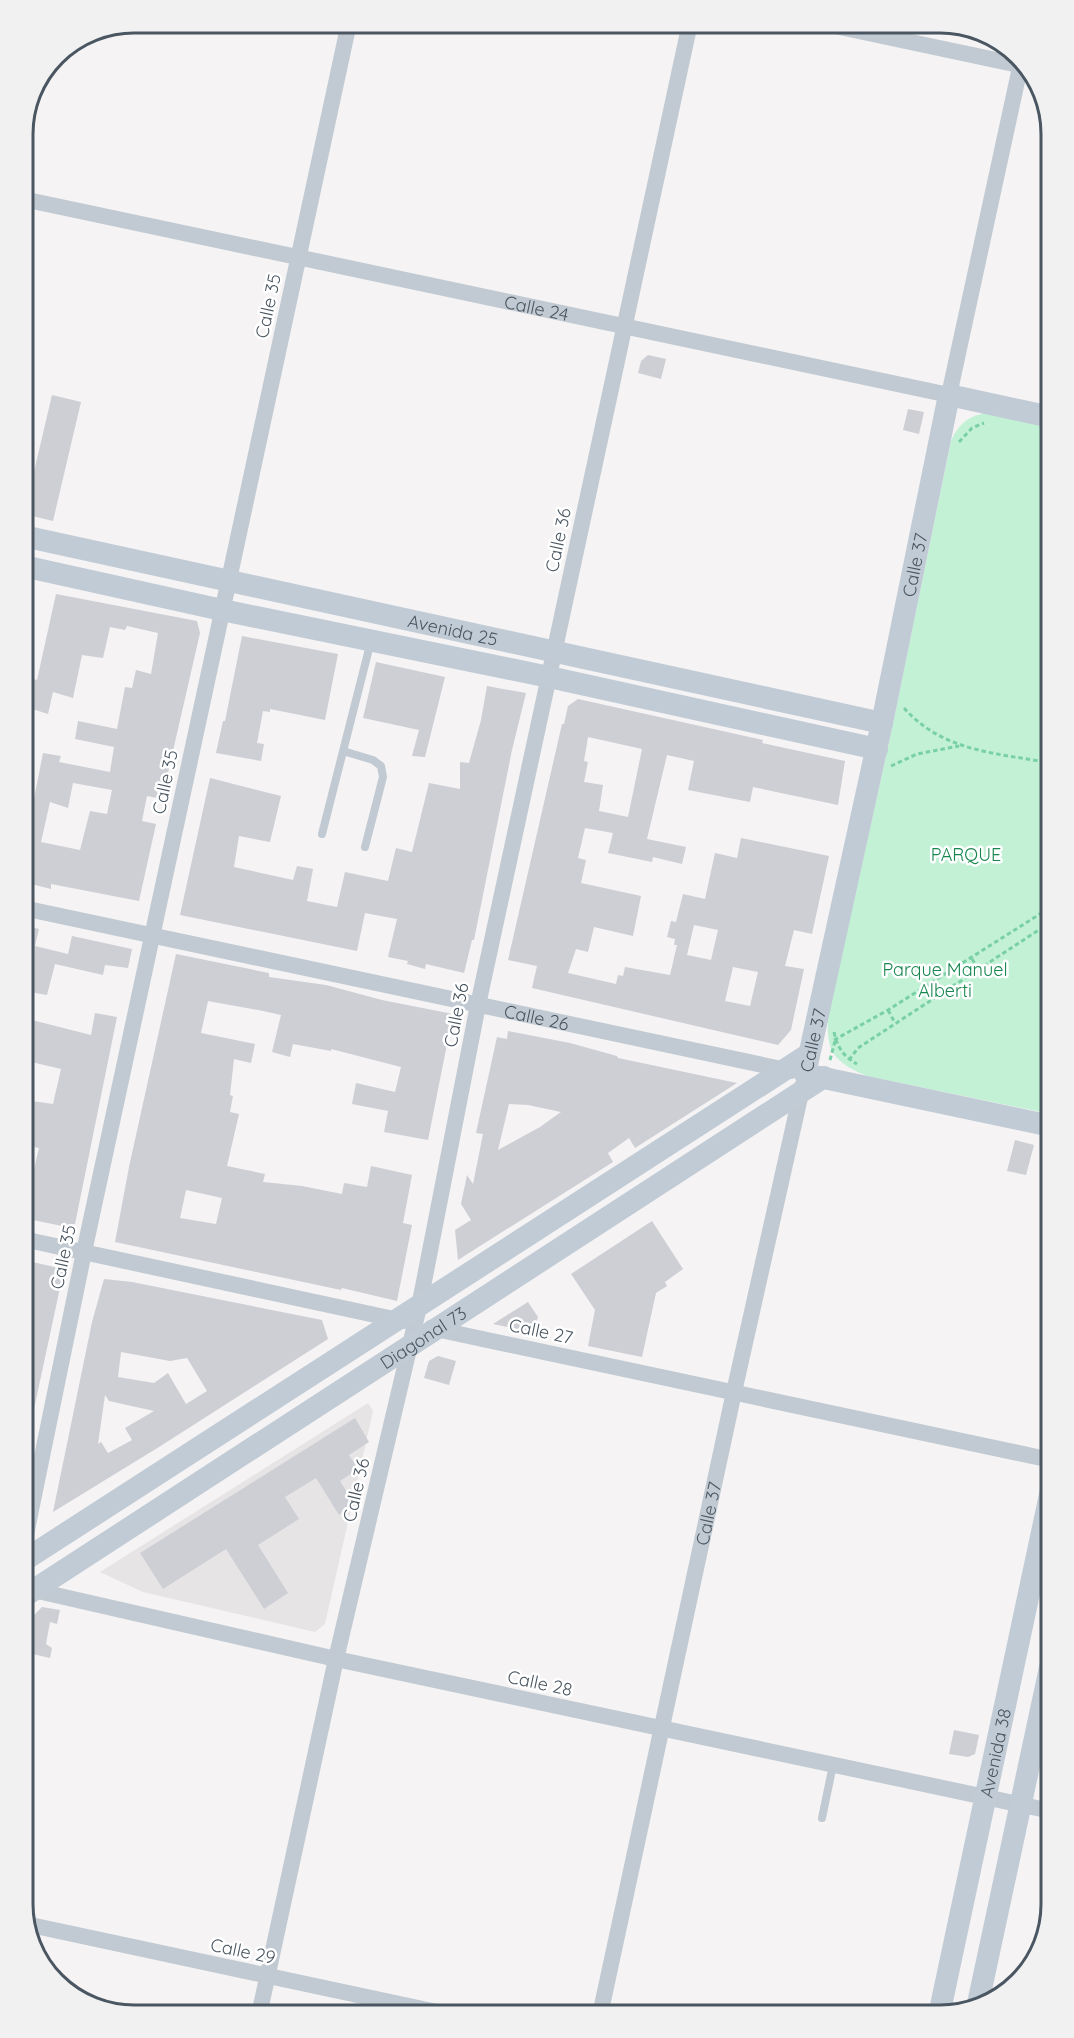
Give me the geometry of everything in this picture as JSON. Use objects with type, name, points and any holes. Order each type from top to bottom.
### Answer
[{"type":"main road","name":"Calle 24","points":[[949,395],[1041,415]]},
{"type":"main road","name":"Calle 37","points":[[805,1073],[882,759],[882,723],[949,395]]},
{"type":"main road","name":"Avenida 25","points":[[33,538],[882,723]]},
{"type":"main road","name":"Avenida 25","points":[[33,568],[222,610],[549,676],[882,759]]},
{"type":"main road","name":"Calle 26","points":[[805,1073],[1041,1124]]},
{"type":"main road","name":"Diagonal 73","points":[[33,1554],[417,1320],[805,1073]]},
{"type":"main road","name":"Diagonal 73","points":[[33,1587],[409,1346],[417,1320]]},
{"type":"main road","name":"Avenida 38","points":[[941,2005],[1041,1541]]},
{"type":"main road","name":"Avenida 38","points":[[980,1996],[1041,1713]]},
{"type":"street","name":"Calle 35","points":[[33,1496],[347,33]]},
{"type":"street","name":"Calle 36","points":[[417,1320],[478,1005],[688,33]]},
{"type":"street","points":[[869,33],[1011,63]]},
{"type":"street","name":"Calle 37","points":[[949,395],[1020,73]]},
{"type":"street","name":"Calle 24","points":[[33,201],[949,395]]},
{"type":"street","name":"Calle 26","points":[[33,910],[805,1073]]},
{"type":"street","name":"Calle 37","points":[[602,2005],[805,1073]]},
{"type":"street","name":"Calle 27","points":[[33,1241],[417,1320],[734,1392],[1041,1458]]},
{"type":"street","name":"Calle 36","points":[[261,2005],[336,1659],[409,1346]]},
{"type":"street","name":"Calle 28","points":[[33,1593],[1041,1809]]},
{"type":"street","name":"Calle 29","points":[[36,1926],[404,2005]]},
{"type":"lane","points":[[322,834],[371,640]]},
{"type":"lane","points":[[343,751],[373,760],[381,766],[383,777],[365,847]]},
{"type":"lane","points":[[822,1818],[833,1765]]},
{"type":"path","points":[[956,449],[966,433],[980,424],[990,422]]},
{"type":"path","points":[[901,704],[925,728],[959,746],[1041,761]]},
{"type":"path","points":[[882,759],[959,746]]},
{"type":"path","points":[[835,1039],[888,1010],[1041,914]]},
{"type":"path","points":[[849,1060],[858,1048],[1041,929]]},
{"type":"path","points":[[972,959],[979,970]]},
{"type":"path","points":[[888,1010],[896,1023]]},
{"type":"path","points":[[833,1028],[835,1039],[843,1054],[860,1066]]},
{"type":"shaded area","points":[[368,1403],[373,1411],[325,1624],[315,1632],[143,1592],[100,1572]]},
{"type":"green space","name":"Parque Manuel Alberti","points":[[985,413],[1041,424],[1041,1112],[867,1076],[840,1061],[831,1048],[828,1030],[828,1017],[890,738],[951,441],[964,422]]},
{"type":"building","points":[[648,355],[666,359],[661,379],[638,373],[641,361]]},
{"type":"building","points":[[52,395],[81,402],[53,521],[33,516],[33,476]]},
{"type":"building","points":[[908,409],[924,412],[919,434],[903,430]]},
{"type":"building","points":[[56,594],[197,621],[200,633],[162,799],[147,796],[142,821],[156,824],[139,901],[51,884],[51,889],[33,884],[33,804],[43,753],[61,756],[59,762],[110,772],[114,747],[75,739],[78,721],[117,729],[125,687],[132,688],[136,670],[151,674],[158,633],[127,626],[125,630],[110,627],[103,658],[82,655],[73,698],[53,692],[48,714],[33,709],[33,679],[37,680]],"holes":[[[73,783],[112,790],[107,814],[90,811],[80,850],[41,842],[50,802],[68,808]]]},
{"type":"building","points":[[242,636],[338,654],[325,720],[270,709],[270,712],[263,711],[257,743],[264,744],[261,761],[216,753],[223,721],[225,721]]},
{"type":"building","points":[[376,662],[445,677],[425,757],[412,756],[419,730],[363,718]]},
{"type":"building","points":[[487,686],[526,693],[512,750],[474,940],[472,940],[464,973],[426,964],[425,969],[407,964],[408,961],[388,957],[397,919],[365,913],[357,951],[180,915],[210,778],[281,796],[270,842],[239,836],[234,867],[293,880],[297,866],[313,869],[307,901],[337,907],[345,872],[388,881],[396,848],[412,852],[429,783],[460,789],[460,762],[469,763],[481,720]]},
{"type":"building","points":[[578,699],[763,740],[762,743],[845,761],[838,805],[753,787],[750,802],[688,790],[694,761],[667,755],[647,839],[686,847],[682,864],[653,857],[652,862],[608,853],[613,833],[585,828],[578,858],[586,860],[581,883],[641,896],[633,936],[594,927],[588,952],[576,949],[568,973],[616,984],[618,975],[623,976],[625,967],[670,975],[677,945],[674,945],[675,939],[667,937],[671,921],[676,922],[683,894],[705,899],[715,853],[737,858],[741,838],[829,856],[812,934],[794,930],[785,966],[804,969],[791,1030],[778,1045],[532,988],[537,966],[508,960],[568,706]],"holes":[[[588,737],[642,749],[628,817],[599,811],[603,785],[584,782],[588,762],[584,761]],[[694,925],[718,930],[711,960],[687,955]],[[733,967],[758,972],[750,1006],[725,1001]]]},
{"type":"building","points":[[33,928],[39,929],[35,946],[68,954],[72,936],[132,949],[128,968],[105,965],[103,975],[55,964],[47,995],[33,993]]},
{"type":"building","points":[[176,954],[269,973],[269,977],[326,985],[382,1000],[453,1014],[428,1140],[384,1132],[388,1111],[352,1104],[356,1083],[395,1092],[401,1067],[331,1049],[331,1051],[293,1044],[290,1057],[272,1052],[281,1015],[208,1001],[201,1033],[255,1044],[251,1063],[234,1059],[230,1112],[239,1114],[227,1166],[265,1174],[263,1182],[302,1186],[342,1194],[344,1183],[367,1187],[371,1166],[412,1175],[403,1223],[412,1225],[397,1301],[115,1242],[129,1167]],"holes":[[[186,1190],[222,1198],[216,1224],[180,1218]]]},
{"type":"building","points":[[95,1013],[117,1017],[75,1224],[67,1227],[33,1220],[33,1173],[39,1148],[33,1147],[33,1101],[53,1104],[61,1069],[33,1062],[33,1020],[91,1035]]},
{"type":"building","points":[[508,1031],[570,1043],[618,1058],[737,1083],[635,1148],[629,1138],[608,1153],[613,1162],[458,1260],[455,1230],[471,1220],[461,1204],[467,1175],[473,1184],[483,1134],[476,1133],[497,1037],[507,1039]],"holes":[[[509,1104],[528,1105],[561,1112],[540,1127],[498,1150]]]},
{"type":"building","points":[[1015,1140],[1034,1145],[1026,1175],[1007,1171]]},
{"type":"building","points":[[652,1221],[683,1269],[665,1282],[667,1286],[656,1293],[642,1357],[588,1346],[595,1310],[571,1274]]},
{"type":"building","points":[[33,1262],[64,1269],[33,1414]]},
{"type":"building","points":[[104,1279],[132,1282],[322,1320],[328,1339],[53,1512],[92,1322]],"holes":[[[121,1352],[170,1361],[187,1358],[207,1391],[186,1404],[168,1373],[154,1383],[118,1377]],[[105,1395],[109,1401],[154,1411],[125,1428],[132,1440],[108,1453],[101,1442],[98,1444]]]},
{"type":"building","points":[[528,1302],[538,1317],[533,1332],[493,1324]]},
{"type":"building","points":[[438,1356],[456,1361],[449,1385],[424,1378],[429,1361]]},
{"type":"building","points":[[355,1418],[369,1442],[349,1455],[358,1469],[340,1481],[355,1505],[339,1515],[316,1478],[285,1497],[299,1519],[258,1545],[288,1593],[264,1609],[226,1549],[163,1589],[140,1553]]},
{"type":"building","points":[[42,1607],[60,1610],[57,1624],[50,1622],[46,1644],[52,1648],[50,1658],[33,1654],[33,1616]]},
{"type":"building","points":[[954,1730],[979,1735],[975,1754],[968,1757],[949,1754]]},
{"type":"park label","name":"PARQUE","points":[[966,854]]}]
